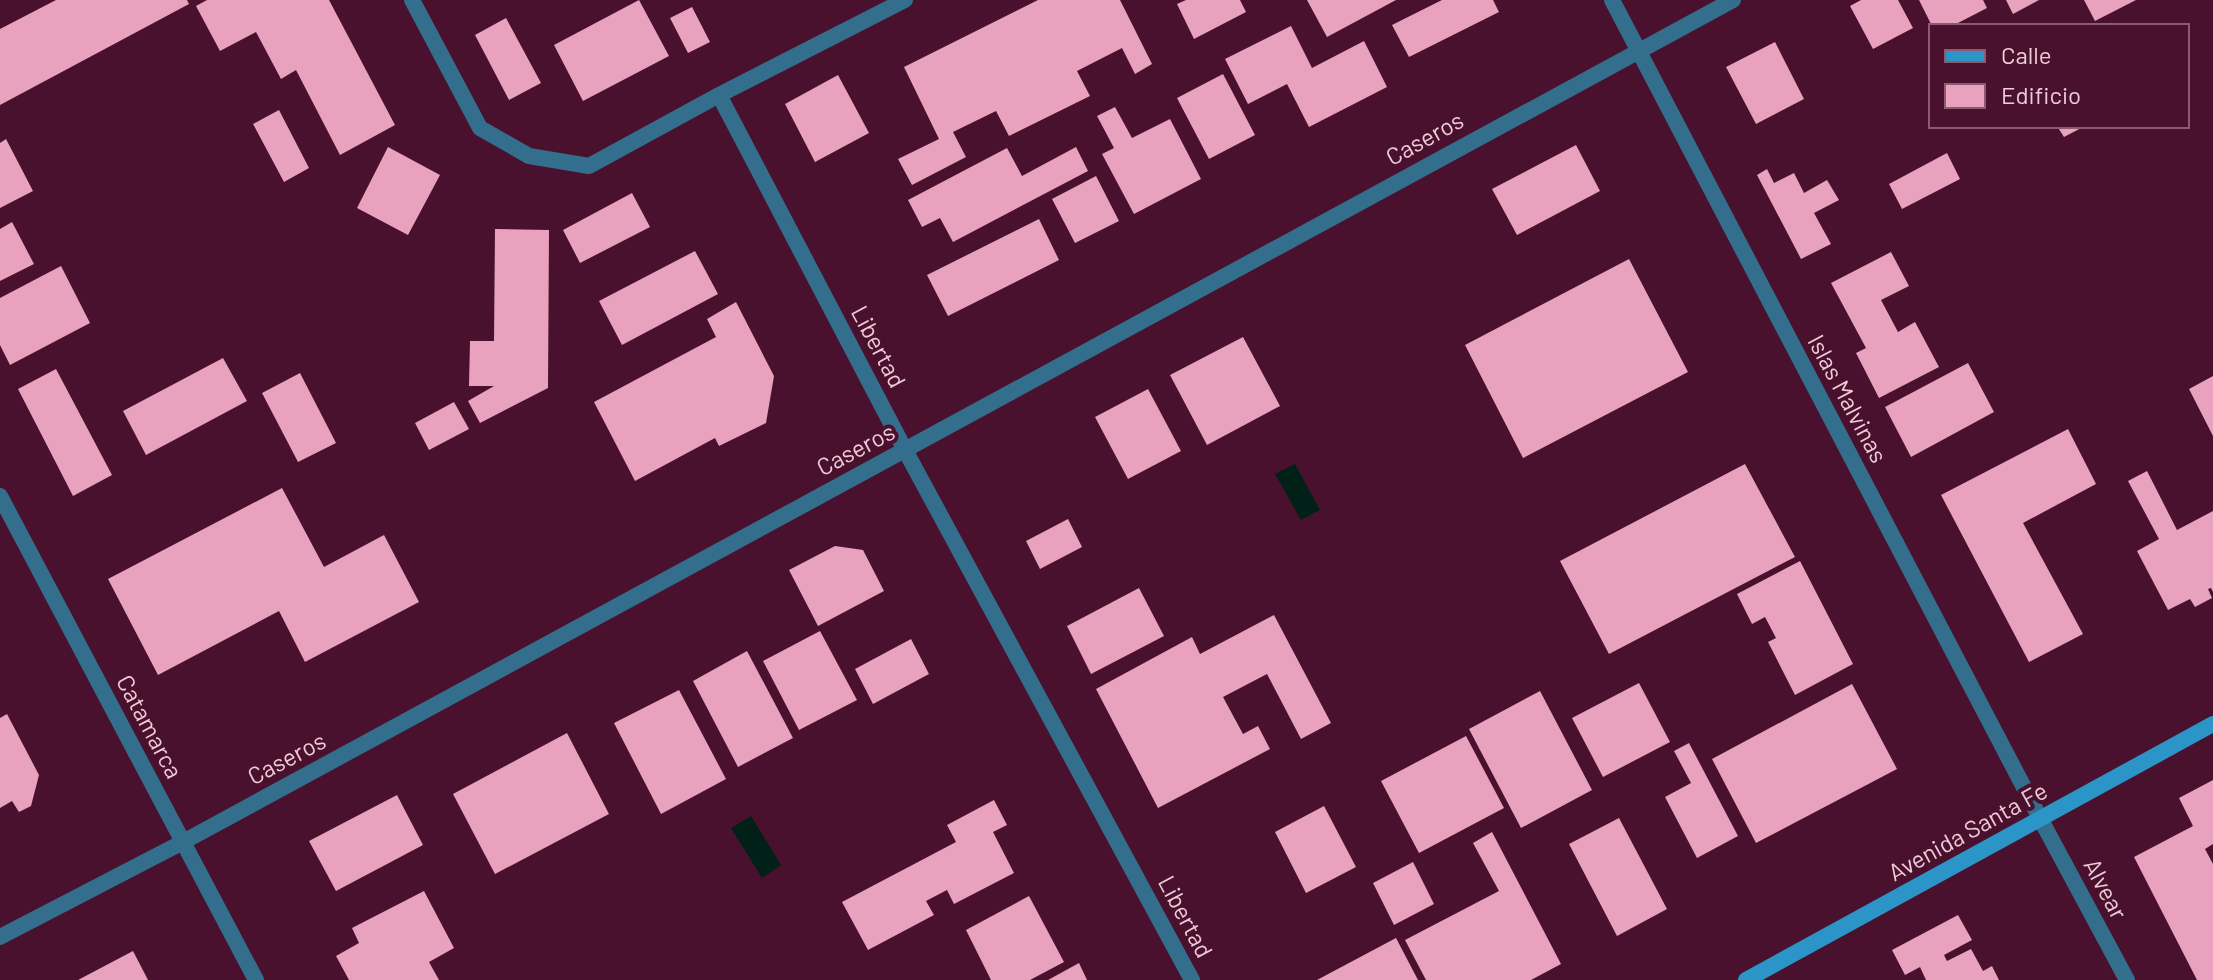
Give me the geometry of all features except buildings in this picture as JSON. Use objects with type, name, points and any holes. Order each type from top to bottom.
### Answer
[{"type":"main road","name":"Avenida Santa Fe","points":[[1746,980],[2213,724]]},
{"type":"street","points":[[412,0],[480,128],[529,156],[589,166],[905,0]]},
{"type":"street","name":"Islas Malvinas","points":[[1612,0],[2041,820]]},
{"type":"street","name":"Caseros","points":[[0,937],[183,842],[1733,0]]},
{"type":"street","name":"Libertad","points":[[719,95],[905,450],[1192,980]]},
{"type":"street","name":"Catamarca","points":[[0,496],[256,980]]},
{"type":"street","name":"Alvear","points":[[2041,820],[2127,980]]},
{"type":"shaded area","points":[[1295,464],[1320,510],[1301,520],[1275,474]]},
{"type":"shaded area","points":[[751,816],[781,865],[762,878],[731,828]]}]
